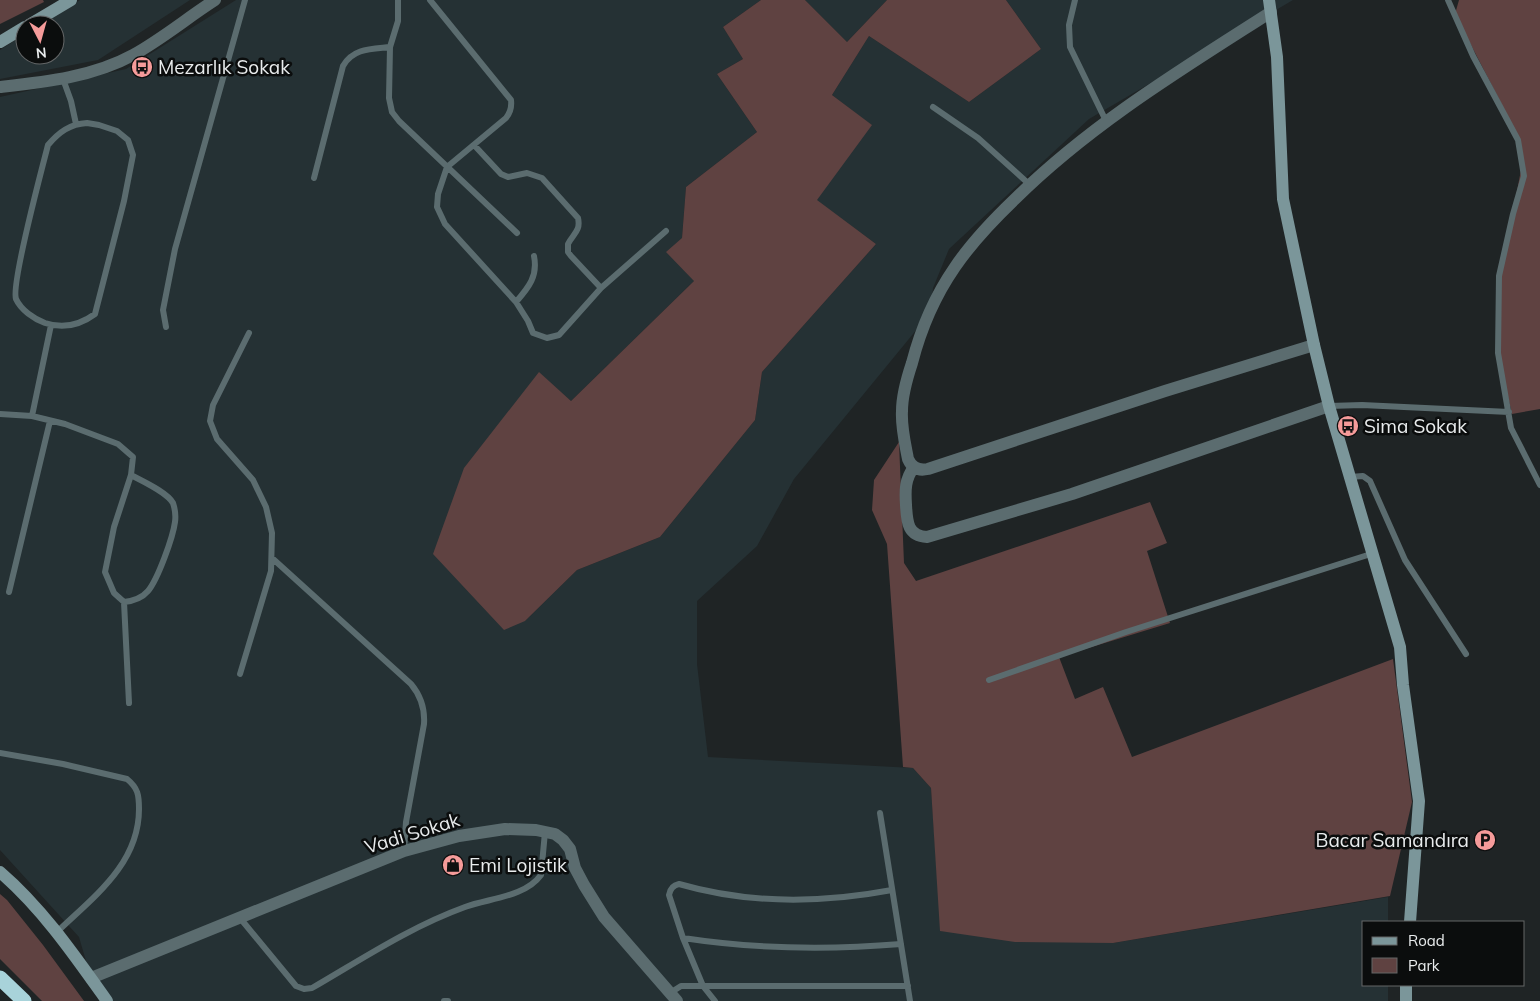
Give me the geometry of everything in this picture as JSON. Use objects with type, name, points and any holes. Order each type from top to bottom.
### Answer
[{"type":"highway","points":[[0,978],[24,1001]]},
{"type":"street","points":[[0,87],[63,79],[107,67],[132,56],[215,0]]},
{"type":"street","points":[[44,15],[66,1]]},
{"type":"street","points":[[1314,345],[1165,391],[928,469],[918,469],[908,459],[902,425],[902,410],[907,380],[917,340],[945,282],[966,252],[997,217],[1057,160],[1106,121],[1270,6],[1276,57],[1283,199],[1329,406],[1374,553],[1400,647],[1403,686],[1418,801],[1410,921]]},
{"type":"street","points":[[0,42],[15,33]]},
{"type":"street","points":[[914,467],[906,484],[907,521],[913,532],[922,537],[927,537],[1072,494],[1329,406]]},
{"type":"street","name":"Vadi Sokak","points":[[91,978],[404,851],[459,836],[505,829],[536,830],[555,834],[567,845],[573,855],[575,868],[604,917],[616,933],[674,997]]},
{"type":"street","points":[[0,872],[18,888],[56,933],[107,1001]]},
{"type":"street","points":[[1406,986],[1406,1001]]},
{"type":"lane","points":[[166,327],[163,310],[176,249],[246,0]]},
{"type":"lane","points":[[398,0],[398,21],[390,47],[389,98],[392,112],[399,121],[517,233]]},
{"type":"lane","points":[[430,0],[510,100],[511,109],[506,118],[447,167],[437,200],[441,219],[516,302],[528,320],[533,333],[542,337],[559,336],[601,288],[666,231]]},
{"type":"lane","points":[[1075,0],[1070,15],[1070,46],[1106,121]]},
{"type":"lane","points":[[1448,0],[1473,56],[1518,140],[1524,176],[1512,214],[1499,276],[1498,353],[1511,428],[1540,485]]},
{"type":"lane","points":[[314,178],[346,60],[355,53],[390,47]]},
{"type":"lane","points":[[63,79],[71,101],[76,124]]},
{"type":"lane","points":[[933,107],[978,138],[1030,184]]},
{"type":"lane","points":[[76,124],[99,124],[117,131],[128,140],[133,155],[124,201],[95,314],[70,326],[51,325],[34,318],[20,305],[15,297],[18,270],[48,145],[57,134],[76,124]]},
{"type":"lane","points":[[474,145],[504,176],[512,177],[527,173],[542,178],[572,211],[578,218],[579,226],[568,244],[568,252],[601,288]]},
{"type":"lane","points":[[516,302],[527,290],[534,278],[536,263],[534,256]]},
{"type":"lane","points":[[32,416],[51,325]]},
{"type":"lane","points":[[240,674],[271,571],[272,539],[270,521],[254,480],[217,440],[210,421],[212,405],[249,333]]},
{"type":"lane","points":[[1329,406],[1362,405],[1509,412]]},
{"type":"lane","points":[[0,414],[32,416],[65,424],[118,444],[133,457],[131,475],[114,527],[105,572],[114,593],[124,602],[129,703]]},
{"type":"lane","points":[[8,592],[50,421]]},
{"type":"lane","points":[[124,602],[137,599],[152,584],[161,566],[176,519],[174,507],[169,497],[131,475]]},
{"type":"lane","points":[[1350,477],[1363,476],[1370,481],[1405,560],[1466,654]]},
{"type":"lane","points":[[989,680],[1126,632],[1374,553]]},
{"type":"lane","points":[[272,558],[411,684],[419,695],[424,709],[424,724],[406,822],[404,851]]},
{"type":"lane","points":[[0,753],[127,778],[138,792],[139,823],[129,854],[120,869],[56,933]]},
{"type":"lane","points":[[880,813],[910,1001]]},
{"type":"lane","points":[[240,918],[296,986],[304,989],[312,988],[419,926],[466,907],[527,889],[541,875],[545,832]]},
{"type":"lane","points":[[715,1001],[703,986],[682,938],[669,895],[673,887],[679,884],[705,891],[791,900],[844,898],[892,890]]},
{"type":"lane","points":[[682,938],[730,944],[799,948],[901,944]]},
{"type":"lane","points":[[674,997],[681,986],[908,986]]},
{"type":"shaded area","points":[[80,0],[190,0],[98,60],[0,79],[0,50],[15,40],[15,65],[65,65],[65,15],[55,15]]},
{"type":"shaded area","points":[[236,0],[761,0],[723,27],[743,59],[717,74],[757,132],[686,187],[682,238],[694,281],[571,401],[539,373],[525,621],[577,570],[660,537],[755,420],[762,372],[876,244],[816,200],[871,125],[832,95],[869,36],[969,102],[1041,49],[1006,0],[1293,0],[1089,119],[949,249],[933,288],[931,312],[794,479],[757,546],[697,601],[697,664],[708,757],[913,768],[931,788],[941,931],[1113,943],[1388,897],[1388,921],[1362,921],[1362,986],[1388,986],[1388,1001],[110,1001],[91,978],[79,937],[0,850],[0,97],[126,69]]},
{"type":"shaded area","points":[[805,0],[887,0],[847,42]]},
{"type":"green space","points":[[0,0],[43,0],[44,2],[0,24]]},
{"type":"green space","points":[[761,0],[805,0],[847,42],[887,0],[1006,0],[1041,49],[969,102],[869,36],[832,95],[872,125],[817,200],[876,244],[762,372],[755,420],[660,537],[577,570],[525,621],[504,630],[433,554],[464,468],[539,372],[571,401],[694,281],[666,252],[682,238],[686,187],[757,132],[717,74],[743,59],[723,27]]},
{"type":"green space","points":[[1459,0],[1540,0],[1540,409],[1512,414],[1498,354],[1501,274],[1521,170],[1516,132],[1455,14]]},
{"type":"green space","points":[[899,442],[904,563],[916,581],[1150,502],[1167,543],[1147,551],[1170,623],[1059,657],[1075,699],[1103,687],[1132,757],[1393,659],[1412,802],[1390,896],[1113,943],[1015,942],[940,931],[931,788],[913,768],[903,767],[887,544],[872,510],[874,480]]},
{"type":"green space","points":[[0,894],[43,945],[84,1001],[42,1001],[0,959]]},
{"type":"place","name":"Mezarlık Sokak","points":[[142,67]]},
{"type":"place","name":"Sima Sokak","points":[[1348,426]]},
{"type":"place","name":"Bacar Samandıra","points":[[1485,840]]},
{"type":"place","name":"Emi Lojistik","points":[[453,865]]}]
